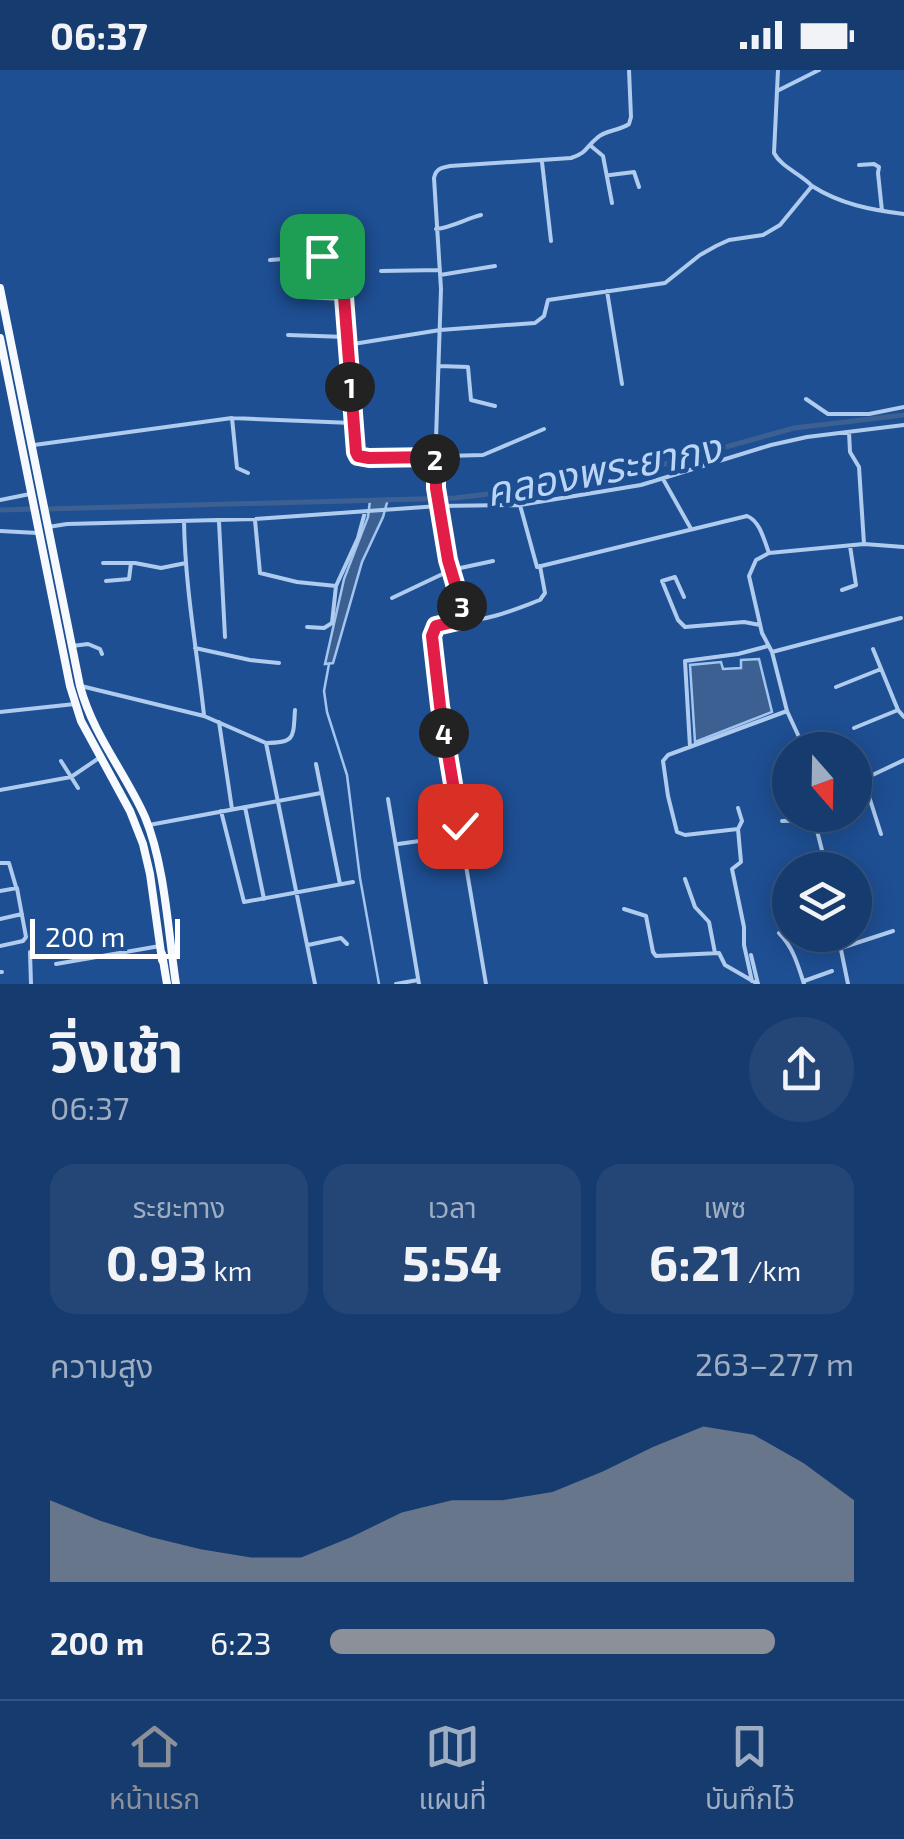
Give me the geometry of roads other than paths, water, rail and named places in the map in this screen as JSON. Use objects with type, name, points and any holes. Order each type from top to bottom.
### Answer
[{"type":"highway","points":[[161,950],[166,984]]},
{"type":"main road","points":[[0,288],[80,686],[94,727],[148,826],[160,870],[176,984]]},
{"type":"main road","points":[[0,338],[74,704],[143,844],[161,950]]},
{"type":"street","points":[[462,620],[463,609],[451,570],[436,488],[440,273],[434,178],[440,168],[579,156],[602,134],[628,124],[629,70]]},
{"type":"street","points":[[778,70],[776,158],[830,196],[904,214]]},
{"type":"street","points":[[776,91],[820,70]]},
{"type":"street","points":[[591,146],[603,156],[612,202]]},
{"type":"street","points":[[541,160],[550,241]]},
{"type":"street","points":[[860,165],[879,167],[882,211]]},
{"type":"street","points":[[608,175],[634,172],[640,187]]},
{"type":"street","points":[[347,345],[440,330],[535,324],[544,316],[548,300],[665,283],[716,246],[763,235],[780,225],[812,186]]},
{"type":"street","points":[[436,229],[481,216]]},
{"type":"street","points":[[270,260],[339,256],[358,456],[486,454],[544,430]]},
{"type":"street","points":[[381,271],[440,273],[495,266]]},
{"type":"street","points":[[607,291],[622,384]]},
{"type":"street","points":[[303,297],[343,299]]},
{"type":"street","points":[[288,335],[346,337]]},
{"type":"street","points":[[439,366],[468,367],[471,400],[495,406]]},
{"type":"street","points":[[806,398],[828,414],[869,414],[904,408]]},
{"type":"street","points":[[232,418],[237,468],[248,473]]},
{"type":"street","points":[[32,446],[232,418],[352,423]]},
{"type":"street","points":[[48,526],[255,519],[439,505],[520,506],[626,488],[771,445],[904,425]]},
{"type":"street","points":[[849,431],[850,452],[860,468],[864,544]]},
{"type":"street","points":[[663,479],[691,529]]},
{"type":"street","points":[[0,500],[32,498]]},
{"type":"street","points":[[486,984],[432,636],[440,624],[486,617],[540,600],[544,594],[540,566],[520,506]]},
{"type":"street","points":[[308,628],[324,628],[332,623],[336,586],[365,512]]},
{"type":"street","points":[[540,566],[747,516],[756,522],[769,552]]},
{"type":"street","points":[[255,519],[260,573],[336,586]]},
{"type":"street","points":[[218,520],[225,637]]},
{"type":"street","points":[[184,521],[194,648],[204,716]]},
{"type":"street","points":[[0,531],[38,529]]},
{"type":"street","points":[[796,732],[786,712],[760,624],[749,576],[756,560],[769,552],[864,544],[904,547]]},
{"type":"street","points":[[842,590],[856,585],[850,546]]},
{"type":"street","points":[[392,598],[451,570],[494,560]]},
{"type":"street","points":[[103,563],[161,568],[186,563]]},
{"type":"street","points":[[106,582],[129,579],[131,563]]},
{"type":"street","points":[[684,598],[675,577],[662,581],[684,626],[760,624]]},
{"type":"street","points":[[690,747],[686,661],[770,649],[901,618]]},
{"type":"street","points":[[72,646],[90,644],[102,654]]},
{"type":"street","points":[[194,648],[279,662]]},
{"type":"street","points":[[873,649],[904,717]]},
{"type":"street","points":[[836,687],[881,669]]},
{"type":"street","points":[[80,686],[204,716],[266,743],[292,738],[295,710]]},
{"type":"street","points":[[0,712],[74,704]]},
{"type":"street","points":[[854,728],[898,710]]},
{"type":"street","points":[[738,829],[684,836],[678,832],[662,765],[668,755],[786,712]]},
{"type":"street","points":[[219,722],[232,810]]},
{"type":"street","points":[[266,743],[315,984]]},
{"type":"street","points":[[0,790],[71,776],[99,758]]},
{"type":"street","points":[[872,776],[904,760]]},
{"type":"street","points":[[61,761],[78,788]]},
{"type":"street","points":[[316,764],[340,884]]},
{"type":"street","points":[[148,826],[321,792]]},
{"type":"street","points":[[388,799],[418,982],[396,984]]},
{"type":"street","points":[[872,805],[881,834]]},
{"type":"street","points":[[246,807],[264,899]]},
{"type":"street","points":[[738,808],[742,820],[738,829],[742,862],[732,869],[756,983]]},
{"type":"street","points":[[222,812],[242,902],[353,882]]},
{"type":"street","points":[[396,844],[462,835]]},
{"type":"street","points":[[0,863],[10,863],[25,939],[0,946]]},
{"type":"street","points":[[685,879],[695,908],[709,922],[717,953],[725,964],[756,983]]},
{"type":"street","points":[[0,891],[16,888]]},
{"type":"street","points":[[624,909],[646,916],[656,956],[717,953]]},
{"type":"street","points":[[0,919],[22,914]]},
{"type":"street","points":[[872,938],[893,931]]},
{"type":"street","points":[[308,945],[336,938],[346,944]]},
{"type":"street","points":[[56,964],[161,950]]},
{"type":"street","points":[[30,952],[31,984]]},
{"type":"street","points":[[792,952],[803,983],[832,971]]},
{"type":"street","points":[[842,952],[848,984]]},
{"type":"street","points":[[751,955],[756,983]]},
{"type":"water","points":[[388,499],[362,562],[333,663],[325,664],[344,579],[368,517],[370,500]]},
{"type":"water","points":[[759,659],[772,712],[695,742],[690,665],[721,662],[723,669],[741,668],[741,660]]},
{"type":"waterway","name":"คลองพระยากง","points":[[46,509],[455,498],[639,471],[794,428],[904,415]]},
{"type":"waterway","name":"คลองพระยากง","points":[[0,510],[35,509]]},
{"type":"waterway","points":[[329,664],[324,691],[327,712],[347,775],[379,984]]}]
